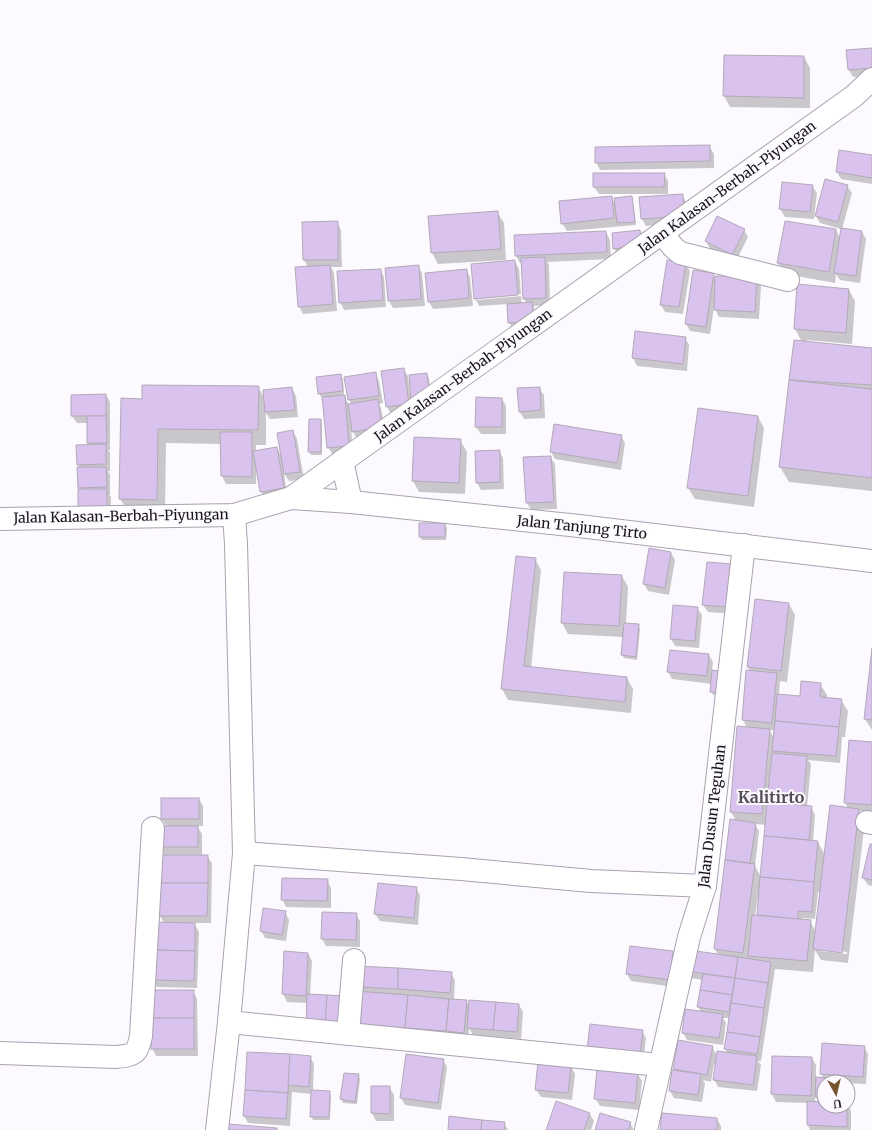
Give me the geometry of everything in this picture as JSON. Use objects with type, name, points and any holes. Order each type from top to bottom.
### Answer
[{"type":"street","name":"Jalan Kalasan-Berbah-Piyungan","points":[[0,519],[234,515],[291,498],[854,96],[872,79]]},
{"type":"street","points":[[662,233],[680,253],[788,280]]},
{"type":"street","points":[[342,462],[351,502]]},
{"type":"street","name":"Jalan Tanjung Tirto","points":[[291,498],[351,502],[579,526],[872,561]]},
{"type":"street","points":[[217,1130],[229,1022],[244,853],[234,515]]},
{"type":"street","name":"Jalan Dusun Teguhan","points":[[646,1130],[689,937],[705,886],[744,545]]},
{"type":"street","points":[[0,1053],[116,1058],[130,1056],[138,1049],[141,1036],[153,828]]},
{"type":"street","points":[[244,853],[461,869],[591,881],[705,886]]},
{"type":"street","points":[[348,1034],[354,960]]},
{"type":"street","points":[[229,1022],[660,1065]]},
{"type":"building","points":[[872,48],[872,68],[848,70],[846,50]]},
{"type":"building","points":[[724,55],[804,56],[804,98],[723,96]]},
{"type":"building","points":[[710,145],[710,161],[595,163],[595,147]]},
{"type":"building","points":[[839,150],[872,155],[872,178],[836,172]]},
{"type":"building","points":[[593,173],[665,173],[664,187],[593,187]]},
{"type":"building","points":[[825,179],[848,185],[838,222],[815,216]]},
{"type":"building","points":[[782,182],[813,185],[810,212],[779,209]]},
{"type":"building","points":[[683,194],[684,216],[641,219],[639,197]]},
{"type":"building","points":[[612,196],[614,218],[561,224],[559,201]]},
{"type":"building","points":[[632,196],[635,222],[617,223],[614,198]]},
{"type":"building","points":[[498,211],[501,249],[431,253],[428,216]]},
{"type":"building","points":[[717,216],[745,229],[732,255],[705,241]]},
{"type":"building","points":[[338,221],[338,260],[303,260],[302,222]]},
{"type":"building","points":[[785,221],[836,229],[829,272],[777,263]]},
{"type":"building","points":[[841,228],[862,231],[856,276],[834,273]]},
{"type":"building","points":[[640,230],[642,245],[613,249],[612,233]]},
{"type":"building","points":[[606,231],[607,252],[515,256],[514,235]]},
{"type":"building","points":[[545,257],[546,298],[523,299],[521,258]]},
{"type":"building","points":[[515,260],[518,295],[474,299],[471,264]]},
{"type":"building","points":[[667,260],[686,263],[679,307],[660,305]]},
{"type":"building","points":[[330,265],[333,304],[298,307],[295,267]]},
{"type":"building","points":[[419,265],[421,299],[388,301],[385,268]]},
{"type":"building","points":[[381,269],[383,300],[339,303],[337,271]]},
{"type":"building","points":[[467,269],[469,298],[428,302],[425,273]]},
{"type":"building","points":[[693,270],[714,273],[706,327],[685,324]]},
{"type":"building","points":[[715,276],[757,277],[755,312],[714,310]]},
{"type":"building","points":[[797,284],[849,289],[846,333],[794,329]]},
{"type":"building","points":[[532,302],[534,321],[508,323],[507,304]]},
{"type":"building","points":[[635,331],[686,337],[683,364],[632,358]]},
{"type":"building","points":[[794,340],[872,348],[872,385],[789,380]]},
{"type":"building","points":[[404,368],[409,404],[386,407],[381,371]]},
{"type":"building","points":[[376,372],[379,396],[348,400],[344,377]]},
{"type":"building","points":[[427,373],[430,397],[411,399],[409,375]]},
{"type":"building","points":[[341,374],[343,391],[318,394],[316,377]]},
{"type":"building","points":[[789,380],[872,389],[872,478],[779,467]]},
{"type":"building","points":[[142,385],[259,386],[258,430],[158,429],[157,500],[119,499],[121,398],[142,399]]},
{"type":"building","points":[[292,387],[295,410],[265,412],[263,390]]},
{"type":"building","points":[[540,387],[541,410],[519,412],[517,388]]},
{"type":"building","points":[[106,394],[106,416],[71,416],[71,395]]},
{"type":"building","points":[[345,395],[349,446],[327,448],[322,397]]},
{"type":"building","points":[[476,397],[502,398],[502,427],[475,427]]},
{"type":"building","points":[[378,399],[382,427],[352,432],[348,404]]},
{"type":"building","points":[[698,408],[758,416],[748,496],[687,488]]},
{"type":"building","points":[[87,416],[106,416],[107,443],[87,443]]},
{"type":"building","points":[[309,419],[321,419],[321,452],[308,452]]},
{"type":"building","points":[[554,424],[622,435],[617,463],[550,452]]},
{"type":"building","points":[[293,430],[300,472],[284,474],[277,433]]},
{"type":"building","points":[[220,432],[252,432],[252,477],[221,476]]},
{"type":"building","points":[[414,437],[461,439],[459,483],[412,481]]},
{"type":"building","points":[[106,444],[106,464],[77,465],[76,445]]},
{"type":"building","points":[[277,447],[284,488],[260,492],[253,451]]},
{"type":"building","points":[[500,450],[500,482],[476,483],[475,451]]},
{"type":"building","points":[[551,456],[554,502],[526,503],[523,457]]},
{"type":"building","points":[[77,467],[106,467],[107,487],[78,488]]},
{"type":"building","points":[[78,489],[107,489],[107,507],[78,507]]},
{"type":"building","points":[[419,523],[445,523],[445,537],[419,537]]},
{"type":"building","points":[[649,548],[671,552],[665,588],[643,584]]},
{"type":"building","points":[[516,556],[536,558],[524,666],[627,677],[625,702],[501,689]]},
{"type":"building","points":[[707,562],[733,564],[728,607],[702,605]]},
{"type":"building","points":[[564,572],[622,575],[619,626],[561,623]]},
{"type":"building","points":[[755,599],[789,603],[781,671],[747,667]]},
{"type":"building","points":[[673,605],[698,607],[695,641],[670,639]]},
{"type":"building","points":[[624,623],[639,624],[636,657],[621,655]]},
{"type":"building","points":[[872,648],[872,720],[864,719]]},
{"type":"building","points":[[670,650],[709,654],[707,676],[667,672]]},
{"type":"building","points":[[712,670],[728,672],[725,693],[710,692]]},
{"type":"building","points":[[746,670],[777,673],[772,723],[742,720]]},
{"type":"building","points":[[801,681],[821,683],[820,697],[842,699],[839,727],[775,721],[777,694],[800,696]]},
{"type":"building","points":[[775,721],[839,727],[836,756],[772,751]]},
{"type":"building","points":[[737,726],[770,729],[762,814],[730,812]]},
{"type":"building","points":[[849,740],[872,742],[872,805],[844,803]]},
{"type":"building","points":[[772,753],[807,756],[803,805],[767,802]]},
{"type":"building","points":[[161,798],[199,798],[199,819],[161,819]]},
{"type":"building","points":[[767,802],[812,806],[809,840],[764,836]]},
{"type":"building","points":[[830,805],[859,809],[842,953],[813,949]]},
{"type":"building","points":[[730,819],[756,823],[750,863],[725,860]]},
{"type":"building","points":[[159,826],[198,826],[198,847],[159,847]]},
{"type":"building","points":[[764,836],[818,841],[814,882],[760,877]]},
{"type":"building","points":[[870,844],[872,844],[872,880],[862,878]]},
{"type":"building","points":[[160,855],[208,855],[208,883],[159,883]]},
{"type":"building","points":[[725,860],[755,864],[743,953],[714,949]]},
{"type":"building","points":[[760,877],[814,882],[812,912],[798,911],[798,919],[757,915]]},
{"type":"building","points":[[282,878],[328,879],[327,901],[281,900]]},
{"type":"building","points":[[159,883],[208,883],[207,916],[159,916]]},
{"type":"building","points":[[378,883],[417,887],[414,918],[374,914]]},
{"type":"building","points":[[263,908],[286,911],[282,935],[260,931]]},
{"type":"building","points":[[322,912],[357,913],[356,940],[321,939]]},
{"type":"building","points":[[752,915],[811,920],[807,961],[748,956]]},
{"type":"building","points":[[153,922],[195,923],[195,951],[153,950]]},
{"type":"building","points":[[630,946],[673,951],[670,980],[626,974]]},
{"type":"building","points":[[153,950],[195,951],[194,981],[152,980]]},
{"type":"building","points":[[689,950],[738,957],[735,978],[686,971]]},
{"type":"building","points":[[284,951],[308,953],[306,996],[282,994]]},
{"type":"building","points":[[738,957],[771,962],[768,983],[735,978]]},
{"type":"building","points":[[356,966],[398,968],[398,989],[357,987]]},
{"type":"building","points":[[398,968],[452,972],[450,993],[398,989]]},
{"type":"building","points":[[703,974],[735,978],[732,995],[700,990]]},
{"type":"building","points":[[735,978],[768,983],[764,1008],[731,1003]]},
{"type":"building","points":[[151,990],[194,990],[194,1018],[151,1018]]},
{"type":"building","points":[[700,990],[732,995],[729,1012],[697,1007]]},
{"type":"building","points":[[355,991],[408,995],[405,1028],[352,1023]]},
{"type":"building","points":[[307,994],[327,995],[325,1027],[306,1026]]},
{"type":"building","points":[[327,995],[346,996],[345,1029],[325,1027]]},
{"type":"building","points":[[408,995],[449,999],[446,1031],[405,1028]]},
{"type":"building","points":[[449,999],[467,1000],[464,1033],[446,1031]]},
{"type":"building","points":[[469,1000],[496,1002],[493,1030],[467,1028]]},
{"type":"building","points":[[496,1002],[519,1004],[517,1032],[493,1030]]},
{"type":"building","points":[[731,1003],[764,1008],[760,1037],[727,1032]]},
{"type":"building","points":[[685,1009],[723,1014],[719,1038],[682,1033]]},
{"type":"building","points":[[151,1018],[194,1018],[194,1049],[151,1049]]},
{"type":"building","points":[[590,1024],[643,1030],[640,1056],[587,1050]]},
{"type":"building","points":[[727,1032],[760,1037],[757,1054],[724,1049]]},
{"type":"building","points":[[678,1040],[713,1046],[707,1075],[673,1069]]},
{"type":"building","points":[[822,1043],[865,1046],[863,1077],[856,1077],[856,1074],[820,1074]]},
{"type":"building","points":[[717,1051],[757,1056],[753,1085],[713,1080]]},
{"type":"building","points":[[247,1052],[290,1054],[288,1093],[245,1090]]},
{"type":"building","points":[[290,1054],[311,1056],[309,1087],[288,1085]]},
{"type":"building","points":[[406,1054],[444,1059],[438,1103],[400,1098]]},
{"type":"building","points":[[772,1056],[812,1057],[811,1096],[771,1094]]},
{"type":"building","points":[[538,1062],[571,1065],[568,1093],[535,1090]]},
{"type":"building","points":[[597,1069],[638,1072],[635,1103],[594,1099]]},
{"type":"building","points":[[672,1070],[701,1074],[698,1095],[669,1091]]},
{"type":"building","points":[[344,1073],[359,1074],[355,1102],[340,1099]]},
{"type":"building","points":[[816,1077],[816,1097],[815,1097]]},
{"type":"building","points":[[371,1086],[390,1086],[390,1114],[371,1113]]},
{"type":"building","points":[[245,1090],[288,1093],[286,1119],[243,1116]]},
{"type":"building","points":[[311,1090],[330,1091],[329,1117],[310,1117]]},
{"type":"building","points":[[556,1101],[590,1113],[584,1130],[546,1130]]},
{"type":"building","points":[[807,1101],[816,1102],[816,1114],[847,1114],[847,1127],[807,1125]]},
{"type":"building","points":[[600,1113],[631,1122],[628,1130],[595,1130]]},
{"type":"building","points":[[662,1113],[717,1118],[717,1130],[660,1130]]},
{"type":"building","points":[[449,1116],[482,1120],[481,1130],[448,1130]]},
{"type":"building","points":[[482,1120],[505,1122],[504,1130],[481,1130]]},
{"type":"building","points":[[228,1124],[277,1128],[277,1130],[227,1130]]},
{"type":"district","name":"Kalitirto","points":[[771,797]]}]
